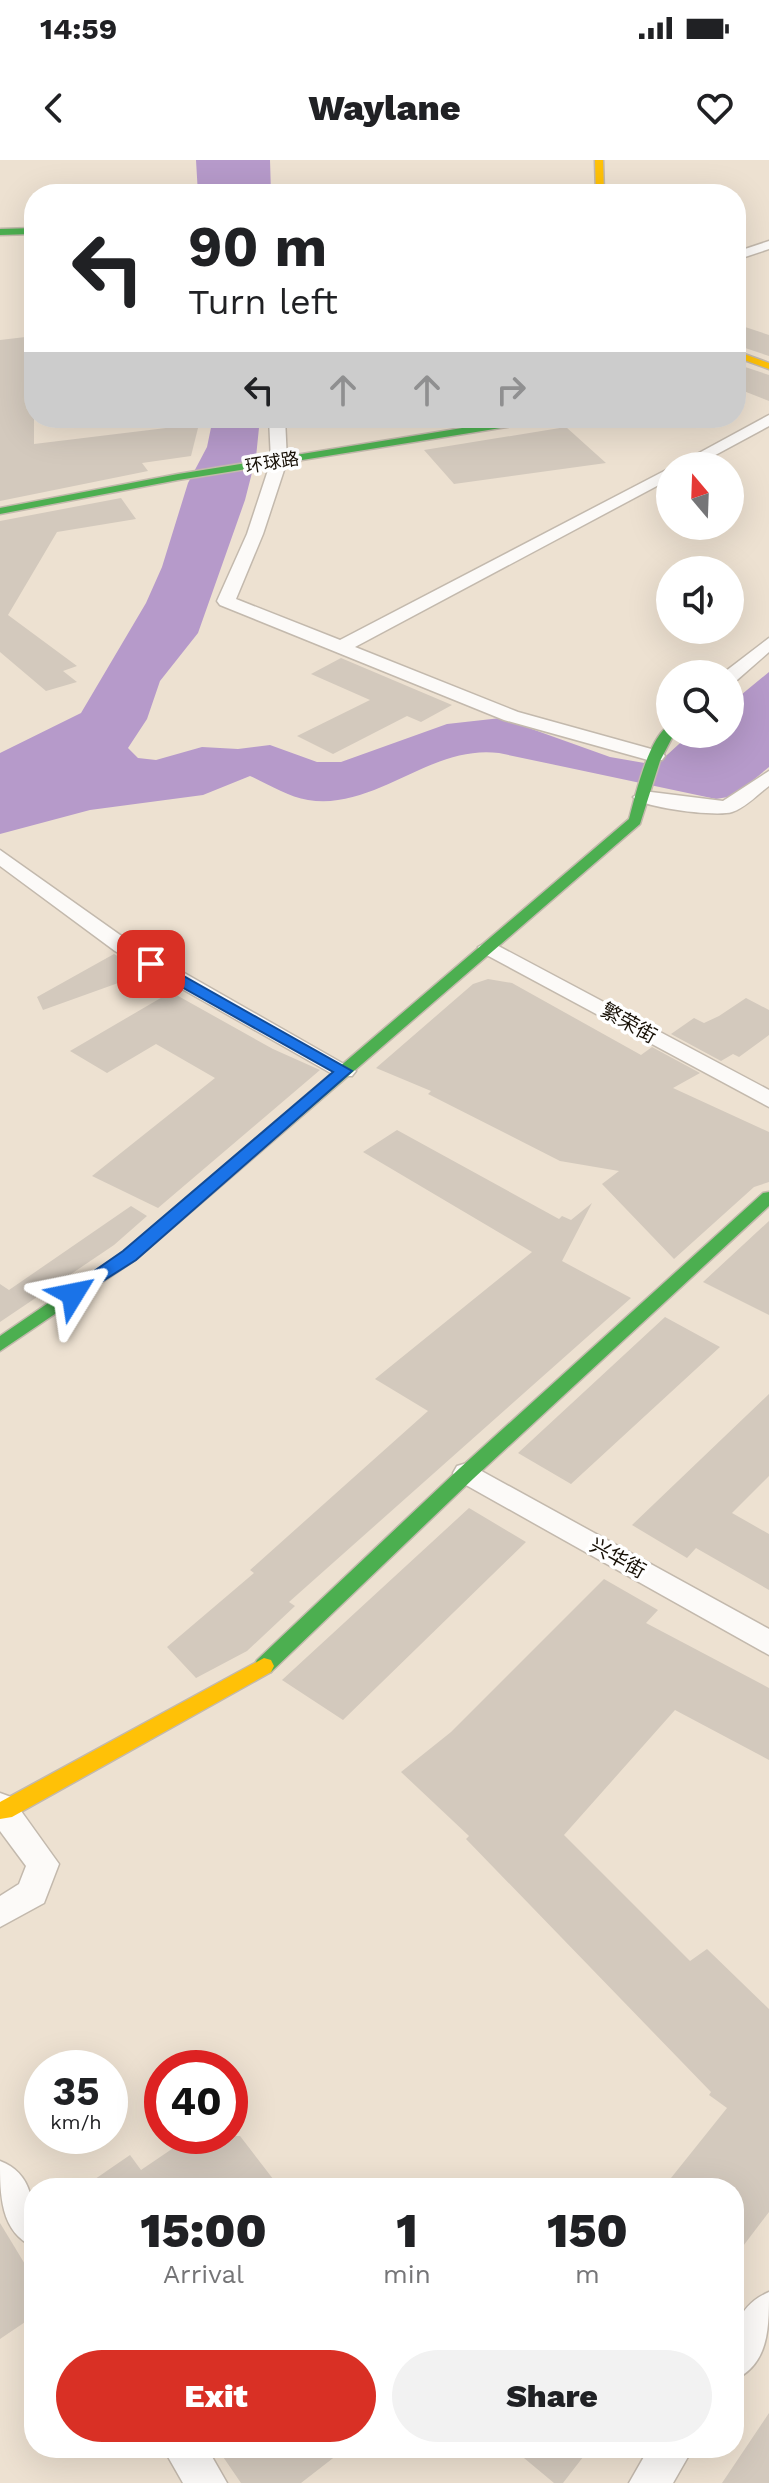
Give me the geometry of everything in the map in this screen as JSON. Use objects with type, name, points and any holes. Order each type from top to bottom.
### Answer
[{"type":"street","points":[[599,160],[600,184]]},
{"type":"street","points":[[0,220],[24,219]]},
{"type":"street","points":[[0,232],[24,231]]},
{"type":"street","points":[[746,253],[769,245]]},
{"type":"street","points":[[746,358],[769,366]]},
{"type":"street","points":[[709,452],[769,420]]},
{"type":"street","points":[[276,428],[274,462],[255,534],[226,601],[511,716],[654,758]]},
{"type":"street","name":"环球路","points":[[0,511],[178,477],[483,428]]},
{"type":"street","points":[[341,647],[656,480]]},
{"type":"street","points":[[744,664],[769,643]]},
{"type":"street","points":[[0,1345],[129,1256],[635,821],[660,748]]},
{"type":"street","points":[[643,794],[721,808],[734,805],[769,777]]},
{"type":"street","points":[[0,856],[46,894],[128,950],[344,1071]]},
{"type":"street","name":"繁荣街","points":[[489,947],[769,1100]]},
{"type":"street","points":[[0,1913],[32,1893],[43,1864],[2,1809],[265,1665],[467,1473],[769,1197]]},
{"type":"street","name":"兴华街","points":[[467,1473],[769,1643]]},
{"type":"street","points":[[0,2178],[24,2214]]},
{"type":"street","points":[[744,2347],[769,2311]]},
{"type":"street","points":[[190,2458],[207,2483]]},
{"type":"street","points":[[649,2483],[666,2458]]},
{"type":"shaded area","points":[[196,160],[270,160],[271,184],[197,184]]},
{"type":"shaded area","points":[[211,428],[259,428],[256,457],[245,500],[198,633],[160,681],[147,719],[128,748],[138,758],[156,760],[202,747],[238,749],[270,745],[317,762],[341,762],[447,724],[501,718],[610,757],[656,765],[675,748],[744,748],[744,693],[769,672],[769,767],[734,796],[716,799],[499,753],[474,753],[450,758],[357,796],[333,801],[301,798],[250,776],[203,795],[90,810],[0,834],[0,753],[81,713],[146,603],[162,567],[188,483],[207,447]]},
{"type":"building","points":[[746,327],[769,335],[769,356],[746,348]]},
{"type":"building","points":[[24,337],[24,428],[34,428],[34,444],[166,428],[198,428],[191,456],[142,463],[148,471],[0,501],[0,340]]},
{"type":"building","points":[[746,367],[769,375],[769,401],[746,392]]},
{"type":"building","points":[[567,428],[606,463],[454,484],[424,450]]},
{"type":"building","points":[[121,498],[136,519],[57,532],[8,615],[77,666],[63,671],[77,682],[46,691],[0,652],[0,521]]},
{"type":"building","points":[[341,658],[452,705],[421,722],[407,716],[333,754],[297,736],[370,700],[311,674]]},
{"type":"building","points":[[114,954],[146,973],[43,1010],[37,997]]},
{"type":"building","points":[[488,979],[512,983],[641,1055],[652,1047],[700,1073],[673,1088],[769,1132],[769,1182],[754,1187],[674,1259],[602,1184],[619,1171],[560,1161],[428,1094],[431,1091],[376,1068],[473,984]]},
{"type":"building","points":[[171,992],[273,1049],[320,1070],[158,1208],[92,1176],[215,1078],[156,1044],[107,1073],[70,1051]]},
{"type":"building","points":[[746,998],[769,1010],[769,1035],[739,1057],[733,1054],[721,1061],[671,1034],[694,1018],[704,1023],[719,1016]]},
{"type":"building","points":[[397,1130],[559,1219],[562,1216],[571,1220],[592,1203],[562,1261],[631,1298],[289,1602],[295,1606],[247,1651],[196,1678],[167,1647],[254,1573],[250,1570],[428,1411],[375,1379],[532,1252],[363,1152]]},
{"type":"building","points":[[131,1206],[147,1216],[114,1245],[0,1322],[0,1284],[9,1290]]},
{"type":"building","points":[[769,1221],[769,1315],[703,1282]]},
{"type":"building","points":[[665,1317],[720,1347],[571,1484],[518,1453]]},
{"type":"building","points":[[769,1394],[769,1476],[732,1513],[769,1534],[769,1590],[696,1548],[687,1558],[632,1525]]},
{"type":"building","points":[[469,1508],[526,1542],[343,1720],[282,1680]]},
{"type":"building","points":[[604,1579],[658,1610],[646,1623],[769,1688],[769,1760],[675,1710],[564,1835],[690,1961],[707,1949],[769,2009],[769,2212],[744,2245],[744,2178],[671,2178],[727,2108],[709,2095],[711,2092],[466,1839],[469,1836],[401,1772],[451,1732]]},
{"type":"building","points":[[248,2146],[272,2178],[97,2178],[130,2155],[141,2170],[165,2154],[248,2154]]},
{"type":"building","points":[[0,2223],[24,2263],[24,2323],[0,2339]]},
{"type":"building","points":[[769,2413],[769,2483],[722,2483],[739,2458],[744,2458],[744,2450]]},
{"type":"building","points":[[224,2458],[333,2458],[301,2483],[241,2483]]},
{"type":"building","points":[[524,2458],[582,2458],[563,2483],[554,2483]]},
{"type":"traffic: fast","points":[[0,232],[24,231]]},
{"type":"traffic: fast","points":[[0,511],[178,477],[482,428]]},
{"type":"traffic: fast","points":[[0,1345],[129,1256],[635,821],[660,748]]},
{"type":"traffic: fast","points":[[264,1666],[467,1473],[769,1197]]},
{"type":"traffic: slow","points":[[599,160],[600,184]]},
{"type":"traffic: slow","points":[[746,358],[769,366]]},
{"type":"traffic: slow","points":[[4,1811],[264,1666]]},
{"type":"route","points":[[73,1294],[129,1256],[344,1071],[151,964]]}]
